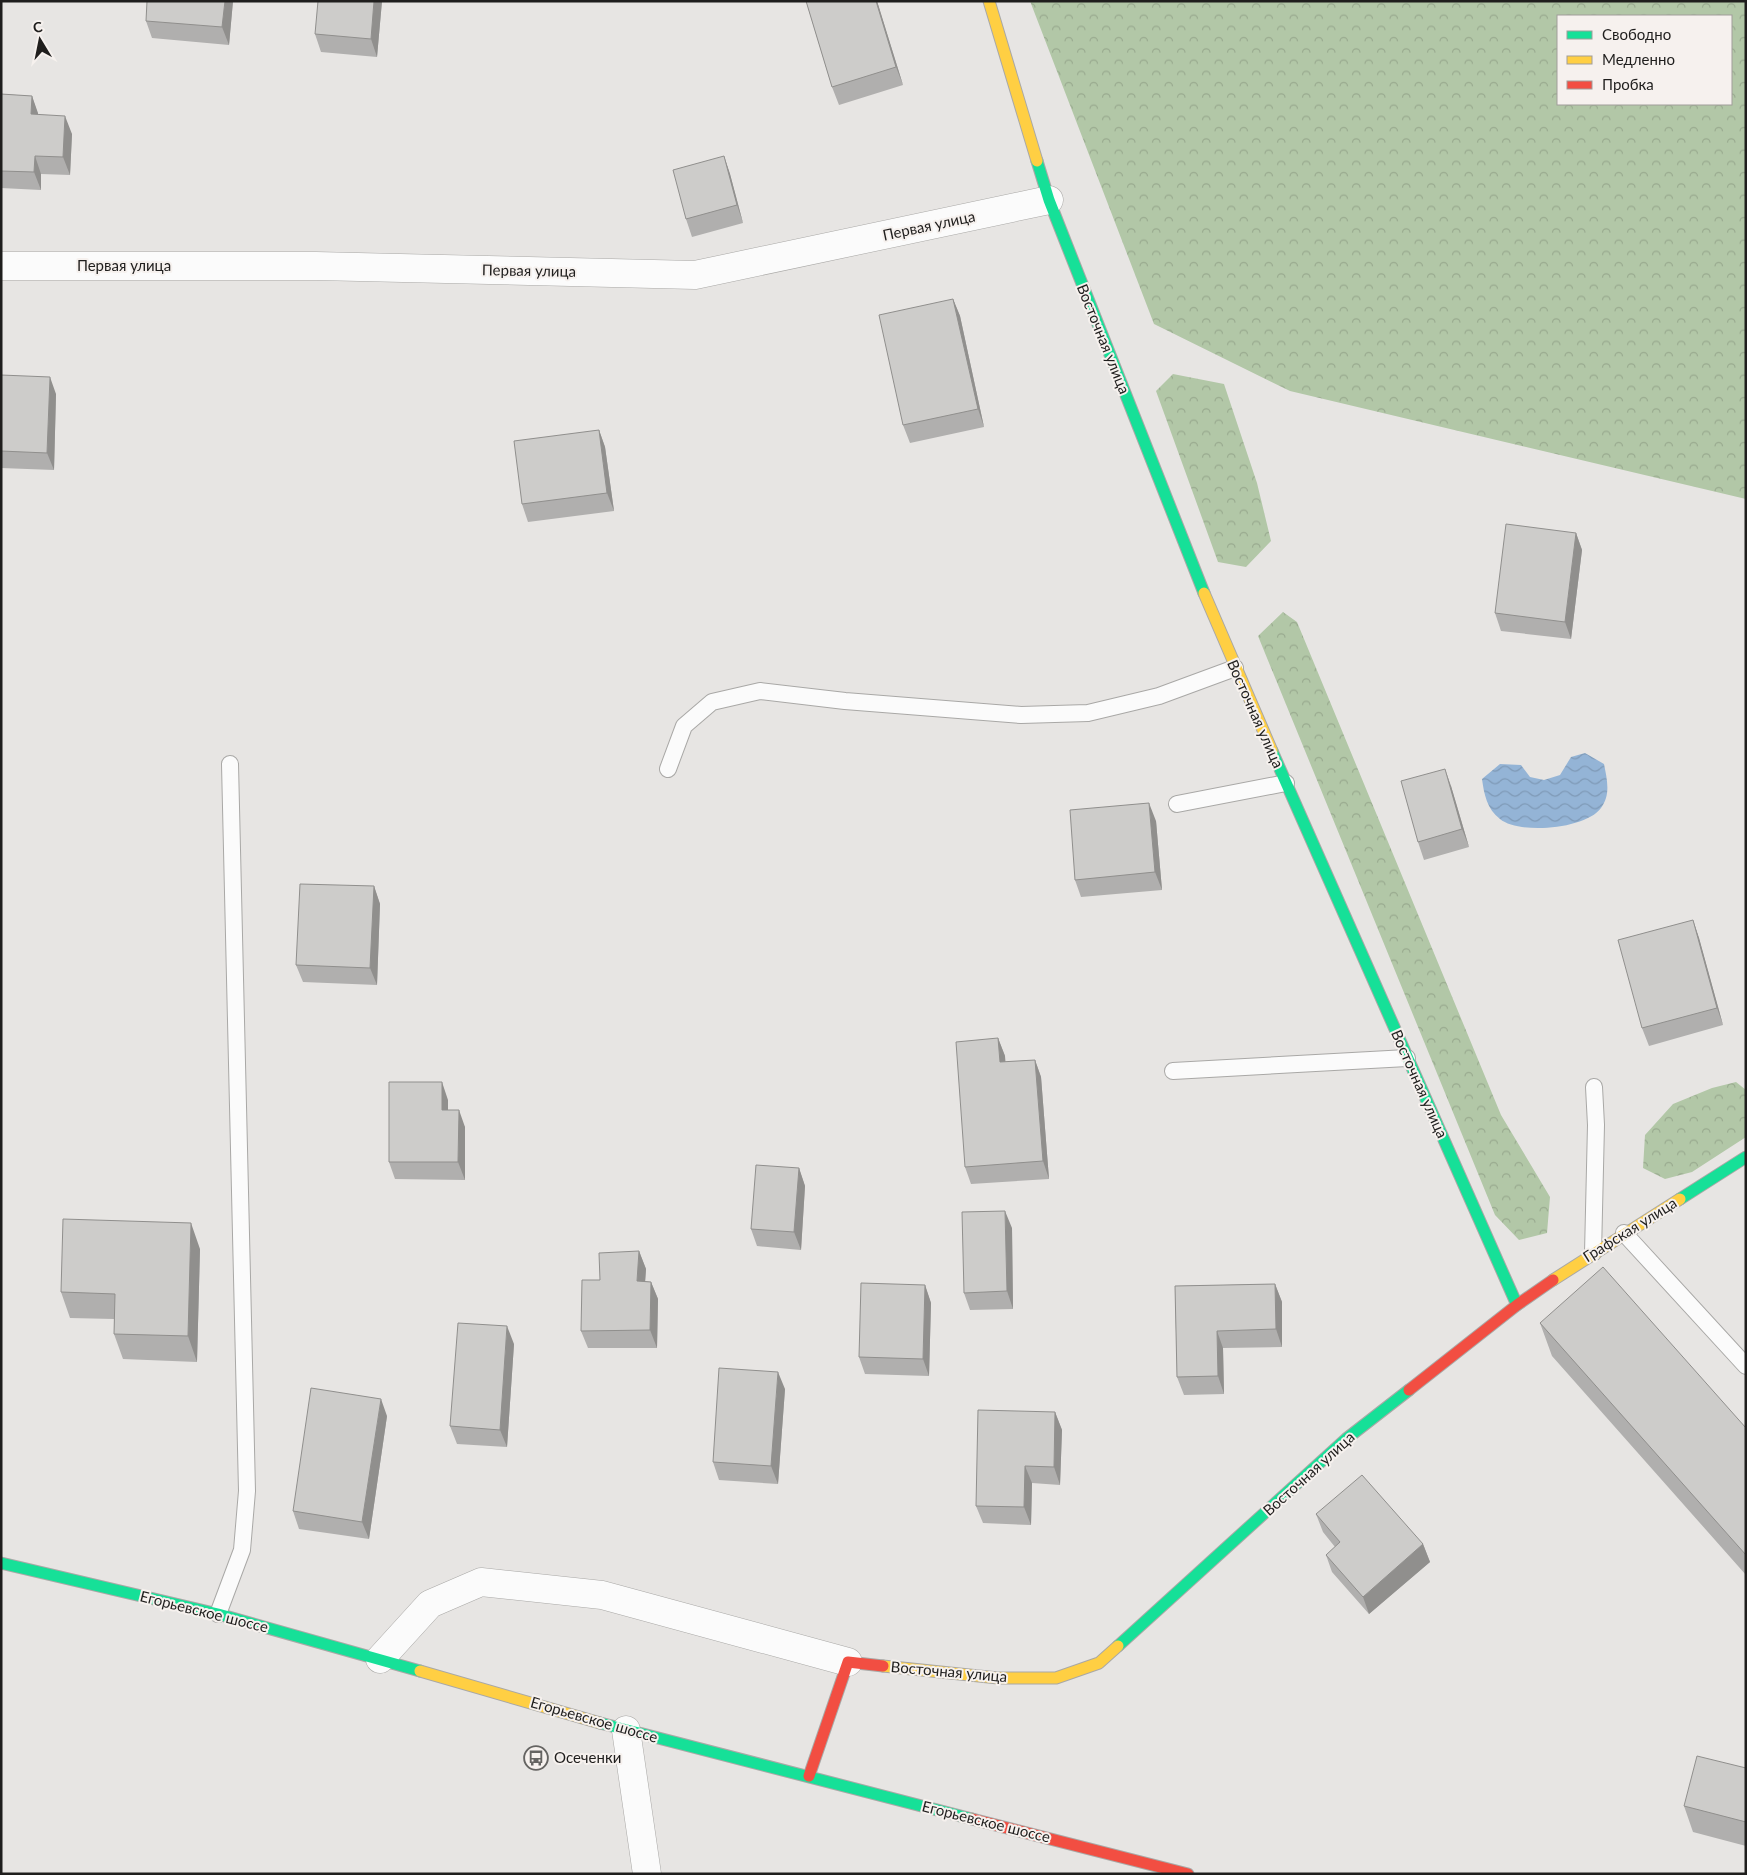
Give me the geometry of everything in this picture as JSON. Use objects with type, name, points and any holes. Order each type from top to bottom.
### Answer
[{"type":"street","name":"Восточная улица","points":[[848,1662],[998,1678],[1056,1678],[1098,1663],[1127,1639],[1346,1439],[1517,1305],[1235,668],[1196,573],[1048,200],[989,1]]},
{"type":"street","name":"Первая улица","points":[[1,266],[316,266],[695,275],[1048,200]]},
{"type":"street","name":"Графская улица","points":[[1517,1305],[1593,1252],[1746,1157]]},
{"type":"street","name":"Егорьевское шоссе","points":[[1,1563],[218,1614],[626,1730],[1188,1874]]},
{"type":"street","points":[[380,1659],[430,1604],[481,1582],[602,1595],[848,1662],[809,1776]]},
{"type":"street","points":[[626,1730],[647,1874]]},
{"type":"lane","points":[[668,769],[684,726],[712,702],[760,691],[845,701],[1022,715],[1088,713],[1159,696],[1235,668]]},
{"type":"lane","points":[[218,1614],[242,1550],[247,1491],[230,764]]},
{"type":"lane","points":[[1177,804],[1286,783]]},
{"type":"lane","points":[[1172,1071],[1407,1058]]},
{"type":"lane","points":[[1593,1252],[1596,1125],[1594,1087]]},
{"type":"lane","points":[[1624,1233],[1746,1366]]},
{"type":"green space","points":[[1030,1],[1746,1],[1746,499],[1290,391],[1154,324]]},
{"type":"green space","points":[[1173,374],[1224,384],[1257,483],[1271,541],[1246,567],[1218,562],[1156,391]]},
{"type":"green space","points":[[1283,612],[1297,622],[1501,1115],[1550,1197],[1547,1233],[1519,1240],[1495,1215],[1258,636]]},
{"type":"green space","points":[[1736,1082],[1746,1090],[1746,1137],[1692,1172],[1665,1179],[1643,1168],[1645,1135],[1673,1104],[1712,1088]]},
{"type":"water","points":[[1585,753],[1604,764],[1607,781],[1604,803],[1593,815],[1582,821],[1567,825],[1536,828],[1522,827],[1509,824],[1500,819],[1489,806],[1482,779],[1500,764],[1521,765],[1530,777],[1544,780],[1560,775],[1571,757]]},
{"type":"building","points":[[147,1],[225,1],[222,27],[146,21]]},
{"type":"building","points":[[318,1],[374,1],[371,39],[315,34]]},
{"type":"building","points":[[806,1],[876,1],[896,67],[832,87]]},
{"type":"building","points":[[1,94],[32,96],[31,114],[65,116],[63,157],[35,156],[34,172],[1,171]]},
{"type":"building","points":[[724,156],[737,205],[686,219],[673,170]]},
{"type":"building","points":[[953,299],[978,409],[903,425],[879,315]]},
{"type":"building","points":[[1,375],[50,377],[47,453],[1,451]]},
{"type":"building","points":[[599,430],[607,493],[522,504],[514,441]]},
{"type":"building","points":[[1506,524],[1576,533],[1565,622],[1495,613]]},
{"type":"building","points":[[1445,769],[1462,829],[1418,842],[1401,781]]},
{"type":"building","points":[[1149,803],[1155,872],[1075,880],[1070,810]]},
{"type":"building","points":[[300,884],[374,886],[370,968],[296,965]]},
{"type":"building","points":[[1693,920],[1717,1008],[1642,1028],[1618,940]]},
{"type":"building","points":[[998,1038],[1000,1062],[1035,1060],[1043,1161],[965,1167],[956,1042]]},
{"type":"building","points":[[389,1082],[442,1082],[442,1110],[459,1110],[458,1162],[389,1162]]},
{"type":"building","points":[[756,1165],[799,1168],[794,1232],[751,1229]]},
{"type":"building","points":[[1005,1211],[1007,1291],[964,1293],[962,1212]]},
{"type":"building","points":[[63,1219],[191,1223],[188,1336],[114,1334],[115,1294],[61,1292]]},
{"type":"building","points":[[639,1251],[637,1281],[651,1282],[650,1330],[581,1331],[582,1280],[600,1280],[599,1253]]},
{"type":"building","points":[[1603,1267],[1746,1428],[1746,1555],[1540,1323]]},
{"type":"building","points":[[861,1283],[925,1285],[923,1359],[859,1357]]},
{"type":"building","points":[[1275,1284],[1276,1329],[1217,1331],[1218,1376],[1177,1377],[1175,1286]]},
{"type":"building","points":[[458,1323],[507,1326],[500,1430],[450,1426]]},
{"type":"building","points":[[719,1368],[778,1372],[771,1466],[713,1462]]},
{"type":"building","points":[[311,1388],[381,1399],[362,1522],[293,1511]]},
{"type":"building","points":[[978,1410],[1055,1412],[1054,1467],[1025,1466],[1024,1507],[976,1506]]},
{"type":"building","points":[[1362,1475],[1423,1544],[1363,1597],[1326,1555],[1340,1542],[1316,1514]]},
{"type":"building","points":[[1697,1756],[1746,1768],[1746,1822],[1684,1806]]},
{"type":"traffic: fast","points":[[1037,161],[1049,200],[1204,593]]},
{"type":"traffic: fast","points":[[1272,751],[1517,1305]]},
{"type":"traffic: fast","points":[[1680,1199],[1746,1157]]},
{"type":"traffic: fast","points":[[1118,1646],[1346,1439],[1409,1390]]},
{"type":"traffic: fast","points":[[1,1563],[218,1614],[420,1671]]},
{"type":"traffic: fast","points":[[600,1723],[972,1819]]},
{"type":"traffic: slow","points":[[989,1],[1037,161]]},
{"type":"traffic: slow","points":[[1204,593],[1272,751]]},
{"type":"traffic: slow","points":[[1553,1280],[1680,1199]]},
{"type":"traffic: slow","points":[[883,1666],[998,1678],[1056,1678],[1099,1663],[1118,1646]]},
{"type":"traffic: slow","points":[[420,1671],[600,1723]]},
{"type":"traffic: jam","points":[[1409,1390],[1517,1305],[1553,1280]]},
{"type":"traffic: jam","points":[[809,1776],[848,1662],[883,1666]]},
{"type":"traffic: jam","points":[[972,1819],[1188,1874]]},
{"type":"place","name":"Осеченки","points":[[536,1758]]}]
